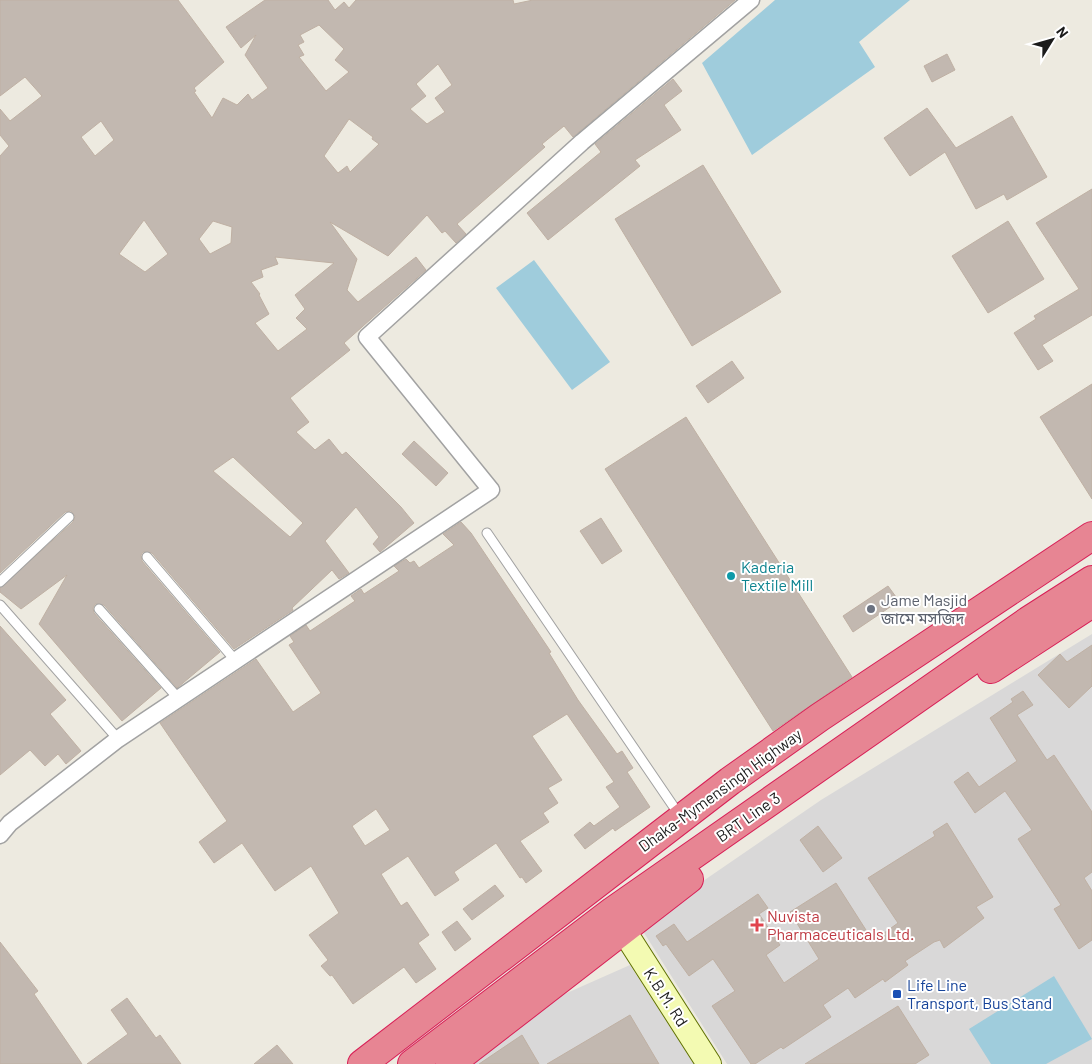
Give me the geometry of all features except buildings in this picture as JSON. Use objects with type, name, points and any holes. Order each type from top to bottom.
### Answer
[{"type":"highway","name":"Dhaka-Mymensingh Highway","points":[[362,1064],[681,818],[820,717],[1092,536]]},
{"type":"highway","name":"BRT Line 3","points":[[412,1064],[614,911],[1028,621],[1092,580]]},
{"type":"highway","points":[[450,1064],[624,931],[714,859],[808,790],[1092,603]]},
{"type":"street","points":[[0,834],[10,823],[118,739],[491,490],[367,337],[582,142],[750,0]]},
{"type":"street","name":"K.B.M. Rd","points":[[624,931],[709,1064]]},
{"type":"lane","points":[[0,582],[69,517]]},
{"type":"lane","points":[[487,533],[681,818]]},
{"type":"lane","points":[[147,557],[235,660]]},
{"type":"lane","points":[[0,605],[118,739]]},
{"type":"lane","points":[[99,609],[178,698]]},
{"type":"shaded area","points":[[1092,634],[1092,1064],[727,1064],[639,925],[821,800]]},
{"type":"shaded area","points":[[630,965],[694,1064],[456,1064],[524,1012]]},
{"type":"water","points":[[775,0],[910,0],[859,42],[875,67],[752,155],[702,63]]},
{"type":"water","points":[[534,260],[610,362],[572,390],[496,288]]},
{"type":"water","points":[[1054,976],[1092,1039],[1046,1064],[991,1064],[969,1029]]},
{"type":"place","name":"Kaderia Textile Mill","points":[[731,576]]},
{"type":"place","name":"Jame Masjid জামে মসজিদ","points":[[871,609]]},
{"type":"place","name":"Nuvista Pharmaceuticals Ltd.","points":[[757,925]]},
{"type":"place","name":"Life Line Transport, Bus Stand","points":[[897,994]]}]
